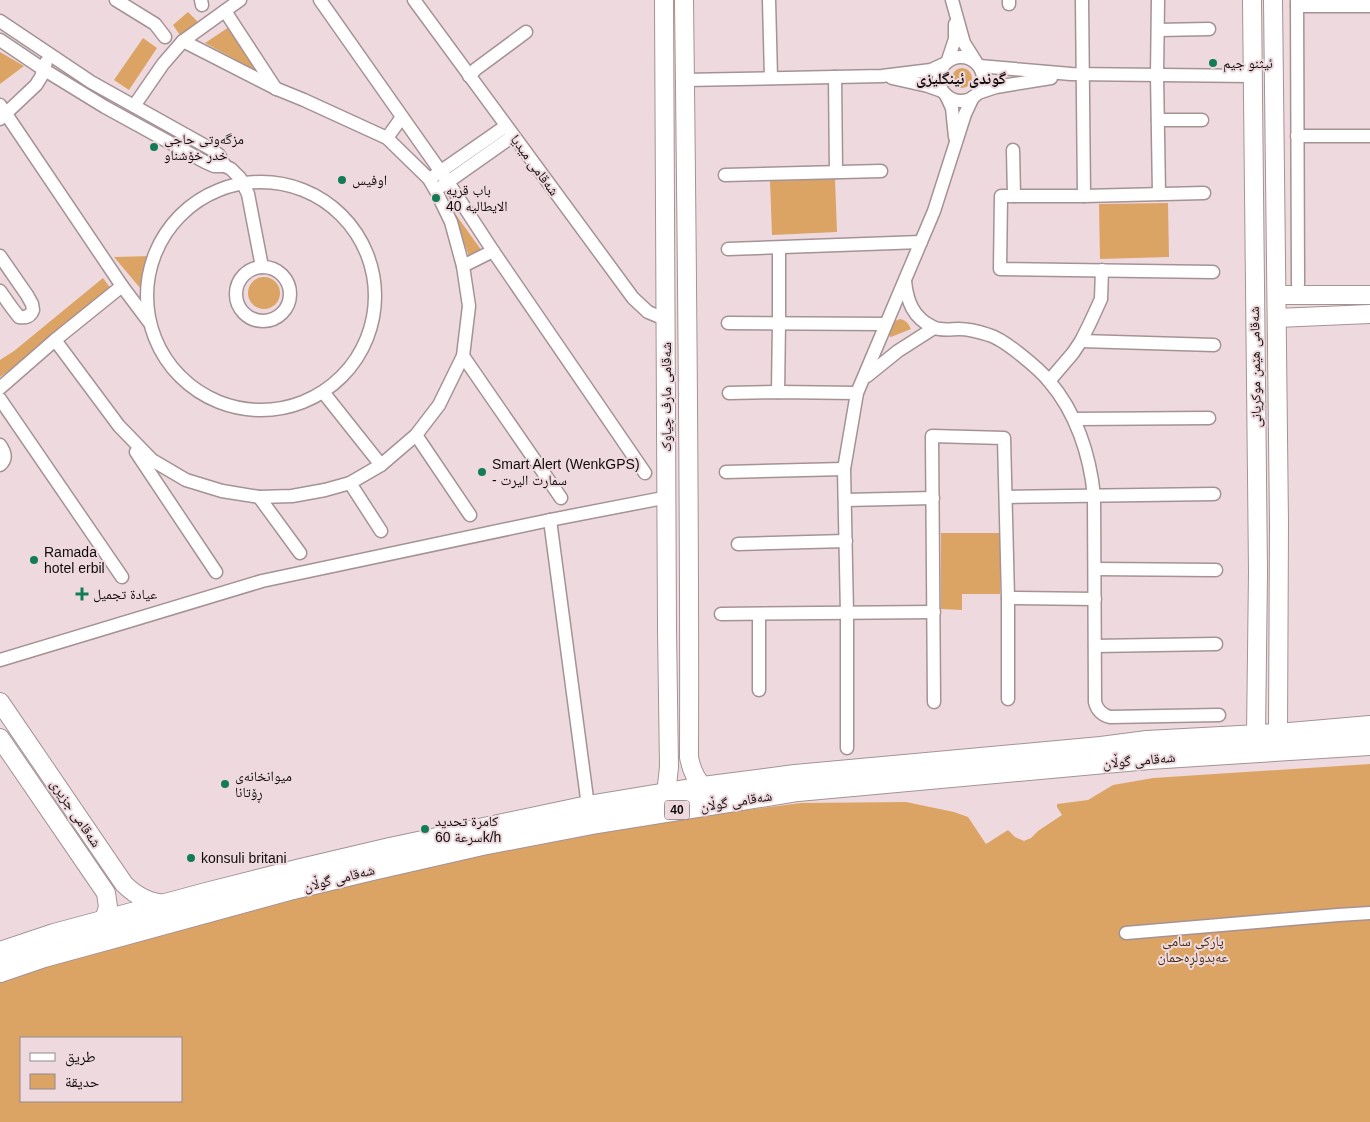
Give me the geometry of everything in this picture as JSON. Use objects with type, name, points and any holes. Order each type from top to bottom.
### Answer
[{"type":"main road","name":"شەقامی گوڵان","points":[[0,952],[54,934],[206,893],[390,848],[588,806],[795,775],[1101,747],[1147,741],[1278,734],[1370,726]]},
{"type":"main road","name":"شەقامی گوڵان","points":[[0,972],[52,954],[289,890],[482,845],[592,824],[798,791],[1149,759],[1370,745]]},
{"type":"street","points":[[116,0],[155,24],[165,37]]},
{"type":"street","points":[[134,106],[163,64],[183,41],[240,0]]},
{"type":"street","points":[[320,0],[448,182],[645,474]]},
{"type":"street","name":"شەقامی میدیا","points":[[414,0],[632,298],[648,312],[665,319]]},
{"type":"street","name":"شەقامی مارف چیاوک","points":[[664,0],[669,767],[666,794]]},
{"type":"street","name":"شەقامی مارف چیاوک","points":[[684,0],[690,628],[689,757],[695,777],[703,788]]},
{"type":"street","points":[[769,0],[771,78]]},
{"type":"street","points":[[1082,0],[1077,74],[1084,196]]},
{"type":"street","points":[[1158,0],[1159,194]]},
{"type":"street","name":"شەقامی هێمن موکریانی","points":[[1252,0],[1258,548],[1256,735]]},
{"type":"street","name":"شەقامی هێمن موکریانی","points":[[1273,0],[1277,295],[1278,734]]},
{"type":"street","points":[[953,3],[955,38],[946,62],[939,74],[940,86],[952,108],[956,144]]},
{"type":"street","points":[[847,748],[844,468],[857,393],[906,281],[934,210],[966,110],[982,87],[983,74],[964,43],[953,3]]},
{"type":"street","points":[[1298,284],[1297,3],[1370,6]]},
{"type":"street","points":[[225,11],[277,90]]},
{"type":"street","points":[[0,21],[91,82],[219,155],[225,166],[236,173],[244,183],[248,194],[262,267]]},
{"type":"street","points":[[1158,30],[1209,29]]},
{"type":"street","points":[[469,76],[526,32]]},
{"type":"street","points":[[0,40],[105,107],[205,162],[214,166],[225,166]]},
{"type":"street","points":[[118,426],[152,460],[186,480],[222,491],[259,497],[292,496],[325,490],[350,483],[380,465],[416,435],[439,405],[463,356],[469,306],[463,266],[451,222],[429,179],[387,138],[304,100],[277,90],[183,41]]},
{"type":"street","points":[[49,54],[41,77],[36,85],[2,113],[122,286],[151,324]]},
{"type":"street","points":[[685,80],[882,76],[931,70],[962,56],[978,64],[1077,74],[1252,76]]},
{"type":"street","points":[[882,76],[928,86],[951,98],[962,101],[996,87],[1077,74]]},
{"type":"street","points":[[835,77],[836,172]]},
{"type":"street","points":[[387,138],[402,117]]},
{"type":"street","points":[[1158,120],[1202,120]]},
{"type":"street","points":[[429,179],[509,131]]},
{"type":"street","points":[[436,191],[509,131]]},
{"type":"street","points":[[1297,136],[1370,136]]},
{"type":"street","points":[[1013,150],[1014,196]]},
{"type":"street","points":[[725,175],[881,171]]},
{"type":"street","points":[[664,180],[686,179]]},
{"type":"street","points":[[244,183],[278,183],[311,193],[326,202],[351,226],[360,240],[373,272],[375,290],[372,324],[359,356],[348,370],[323,392],[310,399],[269,410],[240,408],[213,399],[189,384],[169,363],[161,351],[151,324],[147,294],[152,262],[158,247],[175,220],[199,200],[221,189],[244,183]]},
{"type":"street","points":[[1204,193],[1001,196],[1000,269],[1213,272]]},
{"type":"street","points":[[728,249],[921,242]]},
{"type":"street","points":[[778,392],[780,322],[779,248]]},
{"type":"street","points":[[463,266],[493,251]]},
{"type":"street","points":[[0,256],[30,300],[33,310],[32,314],[28,317],[20,317],[0,291]]},
{"type":"street","points":[[262,267],[271,268],[279,272],[289,287],[290,296],[288,305],[283,313],[267,321],[258,321],[242,312],[235,296],[236,287],[246,272],[262,267]]},
{"type":"street","points":[[1049,381],[1081,341],[1101,299],[1102,270]]},
{"type":"street","points":[[906,281],[907,296],[912,309],[922,321],[934,328],[962,329],[990,335],[1014,350],[1049,381],[1074,419],[1092,475],[1094,496],[1096,706],[1102,714],[1110,717],[1219,715]]},
{"type":"street","points":[[0,388],[55,340],[122,286]]},
{"type":"street","points":[[1277,295],[1370,296]]},
{"type":"street","points":[[1277,318],[1370,314]]},
{"type":"street","points":[[728,323],[886,324]]},
{"type":"street","points":[[865,378],[898,350],[934,328]]},
{"type":"street","points":[[55,340],[118,426],[216,572]]},
{"type":"street","points":[[1081,341],[1214,345]]},
{"type":"street","points":[[463,356],[561,498]]},
{"type":"street","points":[[323,392],[380,465]]},
{"type":"street","points":[[729,394],[778,392],[857,393]]},
{"type":"street","points":[[0,399],[122,577]]},
{"type":"street","points":[[1074,419],[1209,418]]},
{"type":"street","points":[[416,435],[470,515]]},
{"type":"street","points":[[934,702],[932,436],[1004,438],[1008,598],[1008,699]]},
{"type":"street","points":[[0,445],[5,454],[4,460],[0,465]]},
{"type":"street","points":[[726,472],[844,468]]},
{"type":"street","points":[[350,483],[381,531]]},
{"type":"street","points":[[1006,497],[1214,494]]},
{"type":"street","points":[[259,497],[300,553]]},
{"type":"street","points":[[845,500],[933,498]]},
{"type":"street","points":[[0,660],[262,581],[550,520],[666,499]]},
{"type":"street","points":[[550,520],[588,806]]},
{"type":"street","points":[[738,544],[846,541]]},
{"type":"street","points":[[1258,548],[1278,549]]},
{"type":"street","points":[[1094,569],[1216,570]]},
{"type":"street","points":[[1008,598],[1095,598]]},
{"type":"street","points":[[722,614],[934,612]]},
{"type":"street","points":[[759,690],[760,614]]},
{"type":"street","points":[[667,629],[690,628]]},
{"type":"street","points":[[1095,646],[1216,644]]},
{"type":"street","name":"شەقامی جزیری","points":[[0,702],[124,884],[136,895],[149,901],[167,904]]},
{"type":"street","name":"شەقامی جزیری","points":[[0,738],[106,893],[108,907],[104,920]]},
{"type":"street","points":[[98,881],[106,882],[109,880],[114,870]]},
{"type":"street","points":[[1126,933],[1338,914],[1370,913]]},
{"type":"green space","points":[[188,12],[199,23],[182,38],[173,25]]},
{"type":"green space","points":[[229,27],[257,71],[205,43]]},
{"type":"green space","points":[[143,38],[157,48],[129,90],[114,80]]},
{"type":"green space","points":[[0,52],[24,66],[0,84]]},
{"type":"green space","points":[[962,68],[969,71],[972,78],[969,85],[962,88],[955,85],[952,78],[955,71]]},
{"type":"green space","points":[[835,179],[837,232],[772,235],[770,181]]},
{"type":"green space","points":[[1168,203],[1169,257],[1100,259],[1099,204]]},
{"type":"green space","points":[[451,208],[482,251],[469,256]]},
{"type":"green space","points":[[152,256],[146,295],[114,257]]},
{"type":"green space","points":[[264,277],[270,278],[275,282],[279,287],[279,299],[275,304],[270,308],[264,309],[258,308],[253,304],[249,299],[248,293],[249,287],[253,282],[258,278]]},
{"type":"green space","points":[[103,278],[111,289],[60,334],[0,377],[0,360],[14,351]]},
{"type":"green space","points":[[900,319],[907,322],[911,329],[890,337],[889,333],[895,321]]},
{"type":"green space","points":[[941,533],[1000,533],[1000,594],[962,594],[962,610],[941,609]]},
{"type":"green space","name":"پارکی سامی عەبدولڕەحمان","points":[[1370,764],[1370,1122],[0,1122],[0,974],[289,890],[652,822],[801,803],[906,802],[954,812],[968,817],[986,844],[1008,830],[1015,837],[1024,841],[1062,815],[1057,804],[1088,800],[1113,785],[1153,778]]},
{"type":"place","name":"ئيثنو جيم","points":[[1213,63]]},
{"type":"place","name":"مزگه‌وتی حاجی خدر خۆشناو","points":[[154,147]]},
{"type":"place","name":"اوفيس","points":[[342,180]]},
{"type":"place","name":"باب قريه الايطاليه 40","points":[[436,198]]},
{"type":"place","name":"Smart Alert (WenkGPS) - سمارت اليرت","points":[[482,472]]},
{"type":"place","name":"Ramada hotel erbil","points":[[34,560]]},
{"type":"place","name":"عيادة تجميل","points":[[82,594]]},
{"type":"place","name":"میوانخانەی ڕۆتانا","points":[[225,784]]},
{"type":"place","name":"كامرة تحديد سرعة 60k/h","points":[[425,829]]},
{"type":"place","name":"konsuli britani","points":[[191,858]]},
{"type":"district","name":"گوندی ئینگلیزی","points":[[961,78]]}]
